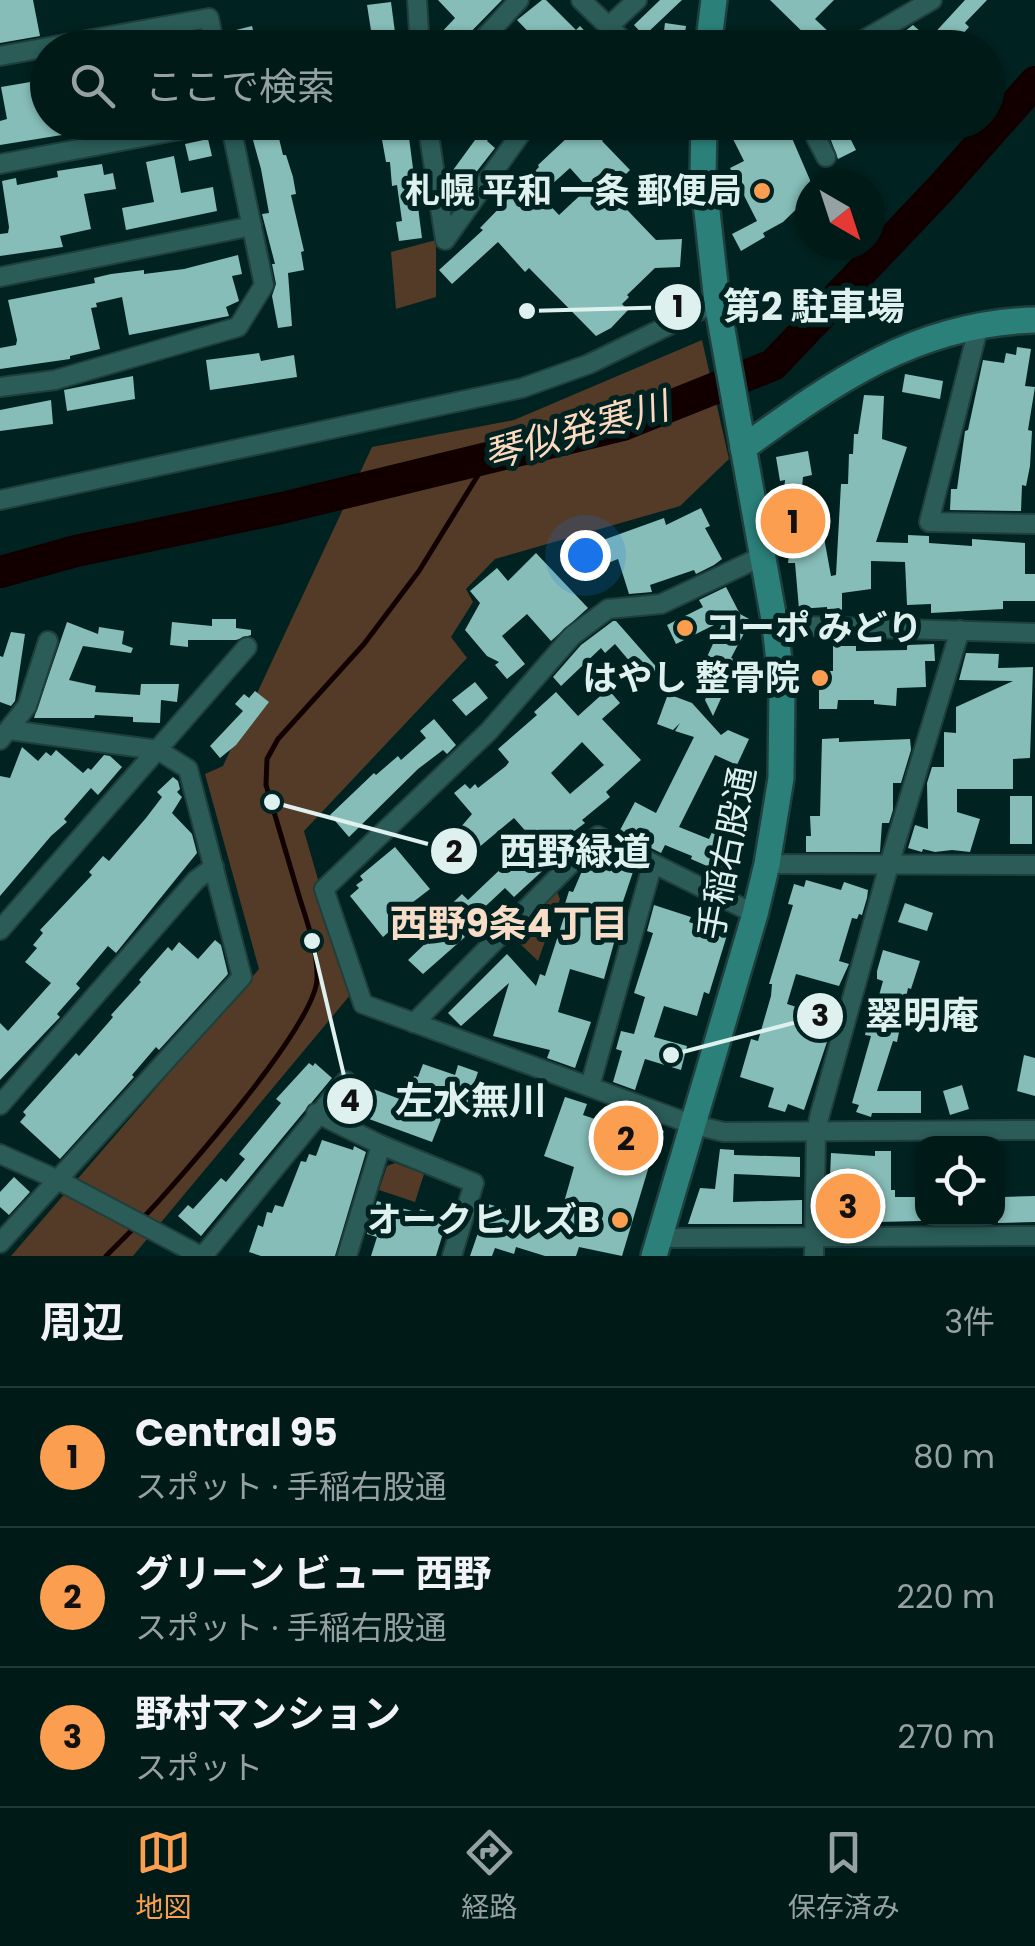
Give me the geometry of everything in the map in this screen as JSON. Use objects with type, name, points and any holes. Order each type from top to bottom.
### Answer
[{"type":"street","points":[[417,0],[419,30]]},
{"type":"street","points":[[492,30],[520,0]]},
{"type":"street","points":[[581,0],[607,30]]},
{"type":"street","points":[[620,30],[636,0]]},
{"type":"street","points":[[710,30],[714,0]]},
{"type":"street","points":[[875,30],[909,5],[932,0]]},
{"type":"street","points":[[143,30],[209,18],[211,30]]},
{"type":"street","points":[[0,56],[30,51]]},
{"type":"street","points":[[0,164],[127,140]]},
{"type":"street","points":[[0,387],[54,380],[238,327],[264,285],[234,140]]},
{"type":"street","points":[[430,140],[444,240],[516,140]]},
{"type":"street","points":[[0,500],[522,388],[719,313],[704,174],[707,140]]},
{"type":"street","points":[[817,140],[826,157]]},
{"type":"street","points":[[0,277],[252,226]]},
{"type":"street","name":"手稲右股通","points":[[656,1247],[755,914],[768,864],[780,778],[782,689],[776,625],[719,313]]},
{"type":"street","points":[[743,448],[838,381],[878,358],[918,341],[980,325],[1035,320]]},
{"type":"street","points":[[980,325],[929,522],[1035,524]]},
{"type":"street","points":[[763,556],[662,604],[608,609],[572,636],[489,731],[324,888],[363,1004],[694,1126],[724,1132],[1035,1130]]},
{"type":"street","points":[[776,625],[1035,632]]},
{"type":"street","points":[[815,1247],[816,1132],[889,865],[960,630]]},
{"type":"street","points":[[4,735],[27,706],[48,641]]},
{"type":"street","points":[[0,930],[248,646]]},
{"type":"street","points":[[0,1244],[242,977],[188,769],[158,750],[4,735]]},
{"type":"street","points":[[414,1022],[598,836],[755,914]]},
{"type":"street","points":[[768,864],[1035,865]]},
{"type":"street","points":[[590,1086],[652,866]]},
{"type":"street","points":[[0,1106],[196,880],[214,867]]},
{"type":"street","points":[[0,1154],[202,1256],[346,1081]]},
{"type":"street","points":[[316,1113],[474,1183],[452,1256]]},
{"type":"street","points":[[347,1256],[381,1145]]},
{"type":"street","points":[[656,1247],[815,1247],[1035,1236]]},
{"type":"shaded area","points":[[436,240],[436,297],[396,309],[391,252]]},
{"type":"shaded area","points":[[702,340],[729,459],[680,506],[495,559],[466,589],[473,602],[451,637],[467,658],[304,831],[351,994],[133,1256],[11,1256],[259,969],[205,774],[223,766],[372,447],[514,420]]},
{"type":"shaded area","points":[[557,892],[560,899],[538,961],[513,937]]},
{"type":"shaded area","points":[[395,1163],[424,1174],[415,1202],[379,1190],[387,1166]]},
{"type":"building","points":[[0,0],[33,0],[39,30],[30,30],[30,38],[0,43]]},
{"type":"building","points":[[438,0],[502,0],[473,30],[444,30],[455,18]]},
{"type":"building","points":[[546,0],[576,30],[527,30],[517,20]]},
{"type":"building","points":[[660,0],[682,0],[650,30],[639,30],[634,25]]},
{"type":"building","points":[[770,0],[834,0],[815,19],[827,30],[801,30]]},
{"type":"building","points":[[965,0],[987,0],[965,23],[969,27],[966,30],[937,30]]},
{"type":"building","points":[[391,2],[395,30],[371,30],[367,5]]},
{"type":"building","points":[[665,23],[686,26],[685,30],[664,30]]},
{"type":"building","points":[[30,82],[31,140],[0,145],[0,121],[7,119],[1,87]]},
{"type":"building","points":[[208,140],[212,156],[189,161],[185,144]]},
{"type":"building","points":[[253,140],[279,140],[293,177],[296,194],[291,195],[304,251],[304,270],[288,273],[292,326],[278,328],[272,296],[275,264],[262,214],[269,213]]},
{"type":"building","points":[[382,140],[409,140],[422,238],[399,241],[396,222],[402,221],[397,185],[392,186],[390,162],[386,162]]},
{"type":"building","points":[[475,140],[488,140],[495,148],[463,189],[448,177]]},
{"type":"building","points":[[565,140],[603,140],[630,170],[609,191],[656,240],[682,239],[680,267],[655,268],[627,295],[622,304],[628,310],[611,328],[596,336],[498,242],[452,284],[439,270],[483,230],[480,228]],"holes":[[[570,168],[588,188],[559,215],[540,195]]]},
{"type":"building","points":[[734,140],[793,140],[806,170],[795,170],[795,210],[763,233],[765,237],[741,251],[732,234],[757,221],[730,168],[744,161]]},
{"type":"building","points":[[831,140],[851,140],[856,150],[838,159]]},
{"type":"building","points":[[174,156],[181,193],[213,187],[217,211],[126,230],[122,208],[154,202],[146,162]]},
{"type":"building","points":[[102,164],[104,175],[113,173],[116,189],[84,194],[91,229],[60,236],[63,247],[0,256],[0,234],[8,233],[9,227],[2,181],[16,178],[17,185],[58,177],[57,171]]},
{"type":"building","points":[[238,255],[242,274],[232,276],[239,301],[226,307],[229,316],[129,335],[122,297],[96,303],[97,307],[91,308],[100,349],[70,359],[0,369],[0,348],[16,345],[17,340],[8,300],[95,283],[94,278],[111,274],[184,269]]},
{"type":"building","points":[[1017,347],[1031,349],[1025,386],[1035,387],[1028,430],[1032,431],[1030,466],[1026,486],[1022,485],[1021,511],[950,510],[951,489],[957,489],[965,431],[983,360],[1004,363],[1006,353],[1016,355]]},
{"type":"building","points":[[259,353],[261,361],[294,355],[297,377],[210,390],[206,360]]},
{"type":"building","points":[[905,374],[943,381],[940,399],[902,392]]},
{"type":"building","points":[[133,376],[135,399],[67,411],[64,390]]},
{"type":"building","points":[[864,395],[884,396],[882,439],[907,447],[876,542],[908,543],[908,535],[929,536],[929,543],[972,546],[972,539],[1025,543],[1025,574],[1035,574],[1035,601],[1003,601],[1003,609],[931,613],[931,604],[907,605],[905,562],[871,561],[871,589],[842,593],[842,610],[799,609],[795,563],[788,563],[790,546],[784,546],[786,531],[781,530],[785,480],[780,481],[776,457],[808,451],[812,475],[803,477],[803,530],[823,532],[831,576],[836,575],[841,484],[848,484],[849,454],[853,454]]},
{"type":"building","points":[[51,400],[53,424],[0,431],[0,410]]},
{"type":"building","points":[[701,508],[710,526],[705,528],[722,559],[714,565],[696,574],[694,570],[650,585],[652,592],[629,594],[618,559],[576,576],[567,553],[664,518],[666,525]]},
{"type":"building","points":[[536,553],[588,608],[551,641],[527,614],[502,636],[525,664],[507,679],[495,665],[499,662],[487,656],[465,630],[480,603],[470,591],[497,568],[508,581]]},
{"type":"building","points":[[726,587],[740,614],[751,620],[731,658],[738,661],[713,716],[705,700],[714,679],[700,672],[724,620],[676,644],[667,625],[703,607],[699,600]]},
{"type":"building","points":[[212,619],[236,619],[236,628],[251,630],[251,635],[236,640],[188,640],[188,647],[170,645],[172,622],[212,626]]},
{"type":"building","points":[[613,621],[660,671],[648,683],[615,644],[605,653],[601,648],[561,686],[553,677],[581,645]]},
{"type":"building","points":[[67,622],[98,634],[99,627],[124,631],[122,644],[133,648],[131,653],[83,646],[69,680],[96,686],[95,692],[140,695],[141,684],[179,684],[177,702],[161,700],[160,723],[95,715],[34,718]]},
{"type":"building","points":[[11,632],[25,634],[11,706],[0,702],[0,656],[3,657]]},
{"type":"building","points":[[934,644],[935,661],[925,661],[926,687],[897,688],[896,706],[874,704],[874,700],[838,700],[837,709],[819,709],[819,671],[833,671],[833,646],[856,646],[856,651],[907,650],[907,645]]},
{"type":"building","points":[[966,653],[999,654],[998,668],[1033,667],[1030,758],[1013,759],[1013,789],[957,789],[957,812],[980,819],[970,852],[922,852],[908,848],[915,825],[928,829],[927,783],[932,767],[944,767],[944,732],[956,733],[956,707],[1013,681],[959,680]]},
{"type":"building","points":[[475,682],[488,698],[466,716],[452,700]]},
{"type":"building","points":[[608,689],[620,703],[602,719],[641,760],[606,792],[610,797],[582,820],[585,823],[545,853],[514,818],[471,854],[454,835],[472,814],[454,793],[465,784],[470,789],[475,784],[478,788],[506,766],[509,762],[498,749],[537,715],[534,712],[556,692],[578,716]],"holes":[[[582,742],[604,765],[570,794],[551,773]]]},
{"type":"building","points":[[255,691],[269,702],[236,745],[220,758],[210,746],[243,711],[235,704],[244,694],[249,698]]},
{"type":"building","points":[[668,694],[692,703],[721,735],[728,730],[749,739],[737,765],[715,755],[679,827],[709,839],[722,809],[737,816],[718,859],[737,868],[728,887],[703,874],[707,866],[691,859],[692,856],[665,845],[661,853],[619,832],[635,802],[656,813],[694,737],[675,731],[680,723],[673,730],[657,724]]},
{"type":"building","points":[[434,719],[456,745],[418,769],[349,837],[330,815],[374,773],[398,756],[401,760],[426,738],[420,731]]},
{"type":"building","points":[[839,738],[839,742],[910,739],[911,750],[901,783],[893,783],[889,823],[882,823],[880,852],[806,852],[806,836],[811,836],[810,816],[820,816],[822,739]]},
{"type":"building","points":[[22,747],[38,761],[46,752],[51,756],[56,750],[83,773],[104,755],[122,767],[98,795],[91,788],[64,819],[67,822],[0,896],[0,776],[10,778]]},
{"type":"building","points":[[173,777],[182,797],[172,813],[192,834],[197,853],[116,953],[108,946],[76,984],[80,988],[57,1014],[60,1017],[0,1080],[0,1023],[8,1031],[51,983],[25,962],[37,948],[33,945],[43,933],[40,930],[92,875],[89,872],[103,856],[109,861],[162,797],[157,792]]},
{"type":"building","points":[[1010,796],[1032,796],[1032,844],[1010,844]]},
{"type":"building","points":[[395,847],[430,889],[404,909],[409,914],[383,937],[350,896],[363,880],[360,876]]},
{"type":"building","points":[[536,847],[551,863],[514,897],[505,888],[459,931],[465,937],[423,974],[408,960],[452,918],[445,910],[462,894],[468,900],[508,862],[514,868]]},
{"type":"building","points":[[599,860],[634,869],[613,931],[617,932],[604,979],[570,969],[558,1012],[591,1022],[575,1068],[547,1058],[550,1050],[493,1036],[509,983],[461,1026],[448,1013],[507,954],[536,986],[540,974],[545,976],[569,891],[573,892],[589,863],[596,866]]},
{"type":"building","points":[[806,880],[841,890],[844,882],[868,890],[862,915],[852,918],[839,961],[849,964],[839,986],[796,974],[787,1004],[826,1016],[820,1040],[827,1042],[804,1110],[788,1104],[785,1112],[768,1107],[774,1088],[740,1077],[751,1039],[758,1041],[771,996],[769,984],[793,905],[788,904],[794,884],[804,887]]},
{"type":"building","points":[[905,903],[933,913],[927,931],[898,922]]},
{"type":"building","points":[[654,905],[727,935],[709,994],[704,992],[697,1016],[664,1006],[654,1037],[687,1046],[681,1070],[645,1059],[635,1090],[613,1082],[622,1051],[616,1049],[621,1031],[634,1034],[645,997],[634,993],[653,933],[647,931]]},
{"type":"building","points":[[215,940],[221,945],[228,974],[159,1050],[156,1047],[60,1159],[20,1122],[26,1115],[23,1112],[108,1023],[168,947],[172,951],[179,942],[198,959]]},
{"type":"building","points":[[883,950],[920,961],[911,989],[908,988],[897,1042],[893,1041],[877,1091],[921,1091],[921,1113],[872,1113],[871,1117],[856,1112],[859,1105],[852,1103],[871,1036],[865,1035],[869,1016],[873,1017],[883,981],[877,979],[877,971]]},
{"type":"building","points":[[1024,1055],[1035,1058],[1035,1096],[1017,1091]]},
{"type":"building","points":[[309,1063],[315,1063],[332,1078],[201,1236],[178,1216],[188,1205],[193,1209],[221,1178],[226,1182],[245,1159],[239,1154],[281,1103],[276,1099]]},
{"type":"building","points":[[423,1064],[455,1075],[458,1065],[478,1072],[467,1105],[449,1099],[432,1142],[358,1115],[368,1087],[405,1101]]},
{"type":"building","points":[[962,1085],[969,1109],[950,1115],[943,1091]]},
{"type":"building","points":[[565,1097],[587,1104],[583,1115],[616,1126],[620,1115],[664,1131],[656,1157],[652,1156],[622,1256],[579,1247],[576,1256],[545,1256],[516,1247],[514,1254],[495,1248],[492,1256],[470,1256],[488,1204],[506,1209],[504,1219],[555,1234],[574,1167],[544,1156]]},
{"type":"building","points":[[322,1140],[366,1152],[335,1256],[261,1256],[249,1252],[258,1225],[263,1227],[267,1212],[272,1213],[275,1205],[283,1207],[301,1161],[306,1162],[309,1154],[316,1156]]},
{"type":"building","points":[[720,1149],[734,1150],[734,1155],[800,1157],[800,1177],[734,1174],[733,1202],[802,1200],[802,1224],[688,1224],[700,1188],[715,1189]]},
{"type":"building","points":[[875,1151],[891,1151],[891,1190],[895,1190],[895,1197],[915,1197],[915,1221],[835,1223],[836,1199],[851,1199],[851,1179],[830,1178],[831,1153],[875,1156]]},
{"type":"building","points":[[14,1177],[30,1192],[9,1215],[0,1207],[0,1192]]},
{"type":"building","points":[[1035,1196],[1035,1222],[1005,1223],[1005,1197]]},
{"type":"building","points":[[377,1201],[448,1217],[436,1256],[371,1256],[377,1237],[367,1234]]},
{"type":"waterway","name":"琴似発寒川","points":[[1005,116],[1035,82]]},
{"type":"waterway","name":"琴似発寒川","points":[[0,572],[623,425],[773,365],[984,140]]},
{"type":"waterway","points":[[141,1220],[213,1139],[270,1065],[294,1031],[317,979],[311,937],[266,785],[267,759],[278,739],[364,644],[419,571],[488,459]]},
{"type":"waterway","points":[[106,1256],[134,1228]]},
{"type":"place","name":"札幌 平和 一条 郵便局","points":[[762,191]]},
{"type":"place","name":"第2 駐車場","points":[[527,311]]},
{"type":"place","name":"Central 95","points":[[793,521]]},
{"type":"place","name":"コーポ みどり","points":[[685,628]]},
{"type":"place","name":"はやし 整骨院","points":[[820,678]]},
{"type":"place","name":"西野緑道","points":[[272,802]]},
{"type":"place","name":"左水無川","points":[[312,941]]},
{"type":"place","name":"翠明庵","points":[[671,1055]]},
{"type":"place","name":"グリーン ビュー 西野","points":[[626,1138]]},
{"type":"place","name":"野村マンション","points":[[848,1206]]},
{"type":"place","name":"オークヒルズB","points":[[620,1220]]},
{"type":"district","name":"西野9条4丁目","points":[[509,924]]}]
